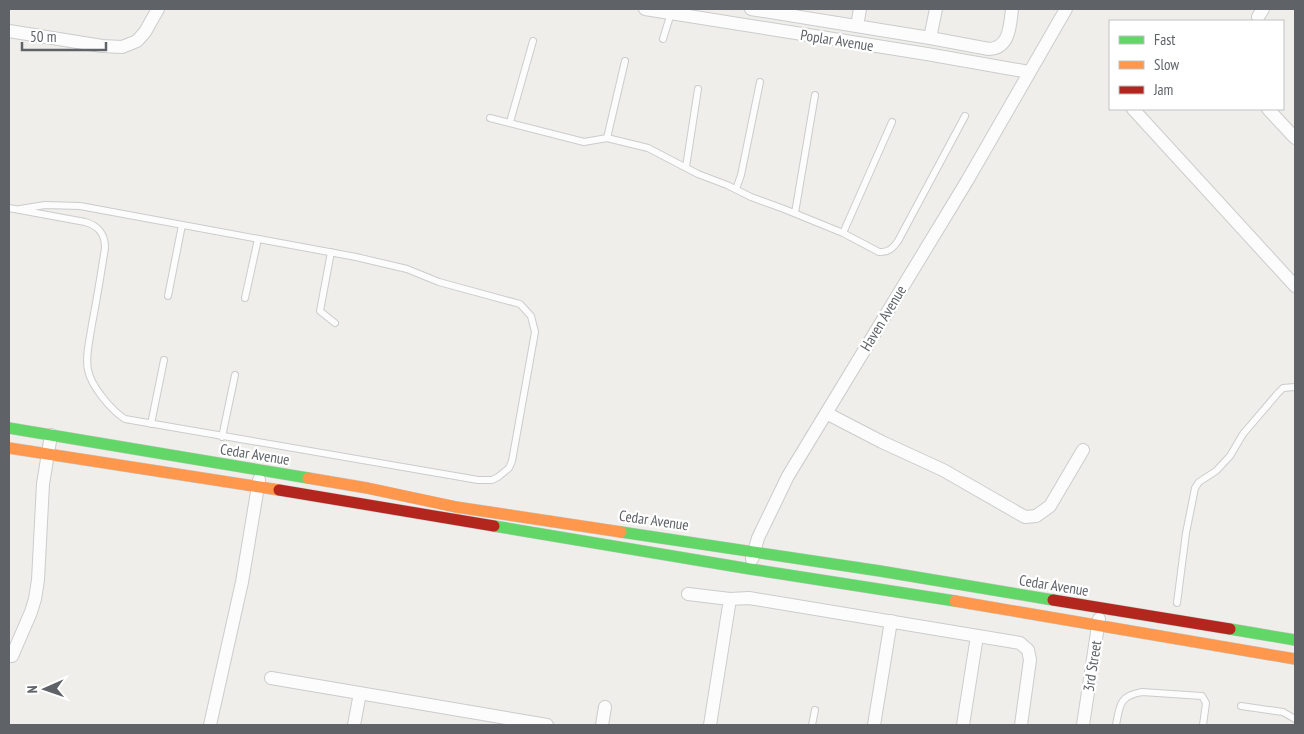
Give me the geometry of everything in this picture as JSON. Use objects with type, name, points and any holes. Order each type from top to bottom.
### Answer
[{"type":"main road","name":"Cedar Avenue","points":[[9,428],[367,488],[456,507],[753,551],[1295,640]]},
{"type":"main road","points":[[9,448],[258,487],[750,569],[896,591],[1295,659]]},
{"type":"main road","points":[[532,532],[534,518]]},
{"type":"street","points":[[9,31],[102,46],[130,45],[137,41],[145,32],[158,9]]},
{"type":"street","name":"Poplar Avenue","points":[[645,9],[1029,72]]},
{"type":"street","points":[[751,9],[786,12],[980,48],[997,49],[1004,43],[1007,37],[1012,9]]},
{"type":"street","points":[[857,26],[860,9]]},
{"type":"street","points":[[930,38],[936,9]]},
{"type":"street","name":"Haven Avenue","points":[[750,569],[753,551],[774,502],[967,181],[1066,9]]},
{"type":"street","points":[[1134,110],[1295,286]]},
{"type":"street","points":[[1269,110],[1295,138]]},
{"type":"street","points":[[826,413],[882,442],[943,470],[1025,517],[1036,516],[1050,506],[1083,450]]},
{"type":"street","points":[[12,656],[35,599],[38,580],[42,494],[52,436]]},
{"type":"street","points":[[210,725],[242,582],[260,470]]},
{"type":"street","points":[[688,594],[730,599],[750,598],[1020,643],[1028,650],[1030,656],[1030,668],[1021,725]]},
{"type":"street","points":[[710,725],[730,599]]},
{"type":"street","name":"3rd Street","points":[[1083,725],[1100,608]]},
{"type":"street","points":[[874,725],[891,621]]},
{"type":"street","points":[[963,725],[977,636]]},
{"type":"street","points":[[271,678],[360,693],[478,720],[547,725]]},
{"type":"street","points":[[354,725],[360,693]]},
{"type":"street","points":[[602,725],[605,707]]},
{"type":"lane","points":[[663,39],[671,13]]},
{"type":"lane","points":[[510,122],[533,41]]},
{"type":"lane","points":[[607,138],[625,61]]},
{"type":"lane","points":[[736,189],[741,175],[760,82]]},
{"type":"lane","points":[[686,167],[698,90]]},
{"type":"lane","points":[[795,213],[815,95]]},
{"type":"lane","points":[[490,118],[584,142],[607,138],[648,148],[698,174],[843,233],[884,253],[894,247],[965,116]]},
{"type":"lane","points":[[843,233],[892,122]]},
{"type":"lane","points":[[9,208],[85,222],[92,224],[102,232],[105,238],[105,248],[88,351],[88,368],[93,382],[114,412],[125,419],[481,480],[498,477],[509,468],[515,449],[534,332],[530,314],[520,304],[439,282],[407,269],[331,252],[63,204],[32,206],[20,209]]},
{"type":"lane","points":[[168,296],[182,225]]},
{"type":"lane","points":[[245,298],[258,239]]},
{"type":"lane","points":[[331,252],[320,310],[335,323]]},
{"type":"lane","points":[[151,424],[164,360]]},
{"type":"lane","points":[[222,437],[235,375]]},
{"type":"lane","points":[[1177,603],[1186,533],[1195,488],[1199,482],[1216,471],[1230,456],[1260,412],[1278,393],[1283,388],[1295,387]]},
{"type":"lane","points":[[1116,725],[1120,705],[1123,700],[1133,694],[1142,692],[1202,696],[1206,703],[1204,725]]},
{"type":"lane","points":[[1241,706],[1283,712],[1295,719]]},
{"type":"lane","points":[[812,725],[815,710]]},
{"type":"traffic: fast","points":[[9,428],[308,478]]},
{"type":"traffic: fast","points":[[494,526],[955,601]]},
{"type":"traffic: fast","points":[[621,532],[880,571],[1053,600]]},
{"type":"traffic: fast","points":[[1230,629],[1295,640]]},
{"type":"traffic: slow","points":[[9,448],[279,490]]},
{"type":"traffic: slow","points":[[308,478],[367,488],[456,507],[621,532]]},
{"type":"traffic: slow","points":[[955,601],[1295,659]]},
{"type":"traffic: jam","points":[[279,490],[494,526]]},
{"type":"traffic: jam","points":[[1053,600],[1230,629]]}]
